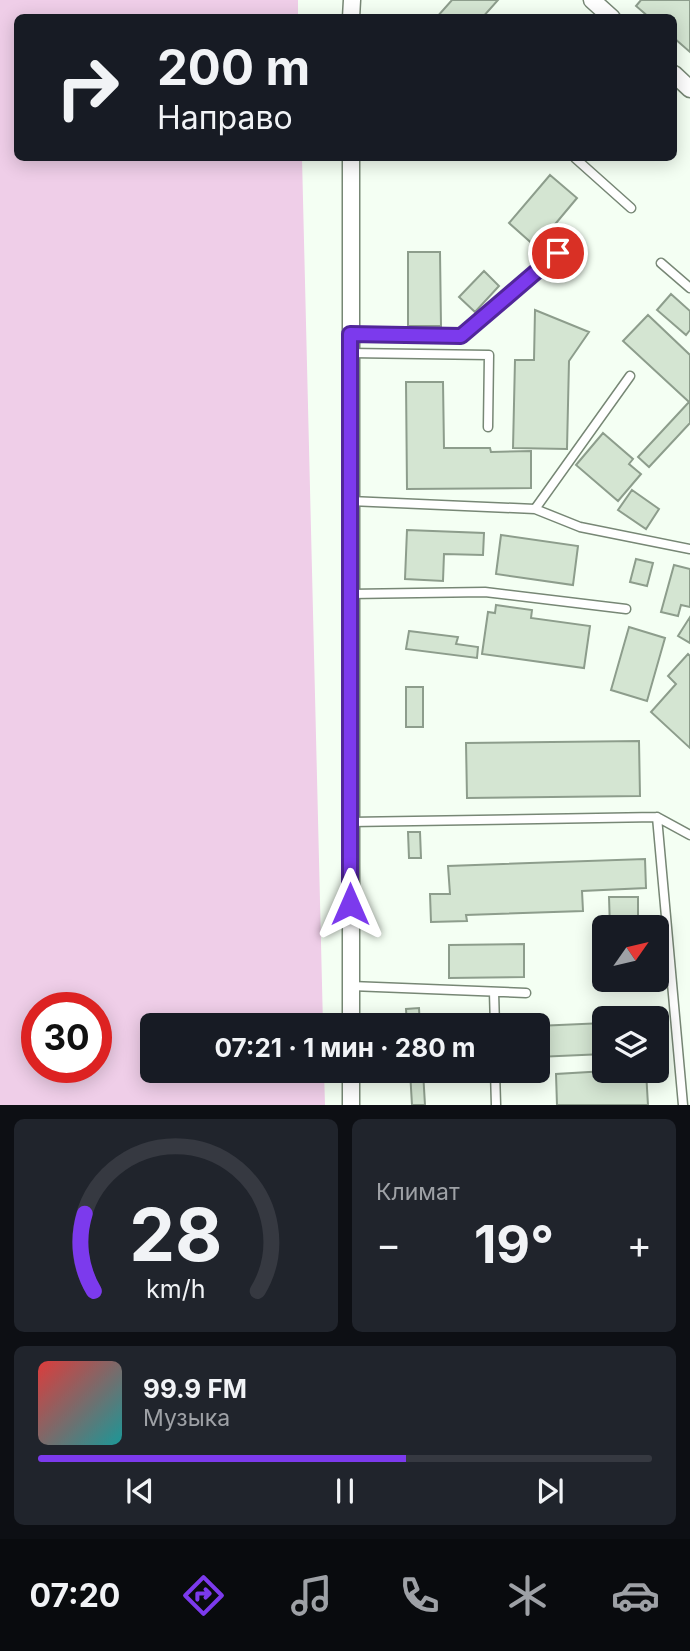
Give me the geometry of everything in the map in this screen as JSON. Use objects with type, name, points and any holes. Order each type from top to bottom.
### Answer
[{"type":"street","points":[[592,0],[608,14]]},
{"type":"street","points":[[677,77],[690,89]]},
{"type":"street","points":[[351,161],[351,1013]]},
{"type":"street","points":[[351,1083],[351,1105]]},
{"type":"lane","points":[[578,161],[631,208]]},
{"type":"lane","points":[[350,334],[461,336],[558,253]]},
{"type":"lane","points":[[661,263],[690,288]]},
{"type":"lane","points":[[350,354],[489,355],[488,427]]},
{"type":"lane","points":[[535,509],[629,376]]},
{"type":"lane","points":[[350,501],[535,509],[580,527],[690,548]]},
{"type":"lane","points":[[350,594],[485,592],[626,609]]},
{"type":"lane","points":[[350,822],[657,817],[690,835]]},
{"type":"lane","points":[[657,817],[683,1105]]},
{"type":"lane","points":[[351,986],[526,993]]},
{"type":"lane","points":[[494,992],[495,1013]]},
{"type":"lane","points":[[495,1083],[496,1105]]},
{"type":"shaded area","points":[[0,0],[298,0],[298,14],[14,14],[14,161],[302,161],[323,1013],[140,1013],[140,1083],[324,1083],[325,1105],[0,1105]]},
{"type":"building","points":[[452,0],[498,0],[486,14],[440,14]]},
{"type":"building","points":[[641,0],[690,0],[690,52],[677,41],[677,14],[645,14],[636,6]]},
{"type":"building","points":[[550,175],[577,198],[536,247],[509,223]]},
{"type":"building","points":[[408,252],[440,252],[441,326],[408,326]]},
{"type":"building","points":[[484,271],[499,286],[475,312],[459,297]]},
{"type":"building","points":[[671,294],[690,311],[690,330],[686,335],[657,310]]},
{"type":"building","points":[[535,310],[589,332],[569,361],[567,449],[513,448],[515,360],[534,360]]},
{"type":"building","points":[[648,315],[690,355],[690,423],[649,467],[638,457],[689,402],[623,341]]},
{"type":"building","points":[[406,382],[443,382],[444,448],[490,448],[491,452],[531,451],[531,488],[407,489]]},
{"type":"building","points":[[603,433],[633,459],[629,464],[641,474],[618,501],[576,465]]},
{"type":"building","points":[[632,490],[659,509],[646,529],[618,510]]},
{"type":"building","points":[[407,530],[484,533],[483,555],[444,554],[443,581],[405,579]]},
{"type":"building","points":[[501,535],[578,546],[573,585],[496,574]]},
{"type":"building","points":[[636,559],[653,563],[647,586],[630,582]]},
{"type":"building","points":[[674,565],[690,569],[690,607],[681,605],[678,616],[661,612]]},
{"type":"building","points":[[496,605],[532,610],[531,618],[590,626],[584,668],[482,654],[488,612],[495,613]]},
{"type":"building","points":[[690,617],[690,643],[678,636]]},
{"type":"building","points":[[629,627],[665,638],[647,701],[611,690]]},
{"type":"building","points":[[409,631],[458,637],[456,644],[478,647],[477,658],[406,649]]},
{"type":"building","points":[[688,654],[690,748],[651,712],[676,684],[668,676]]},
{"type":"building","points":[[406,687],[423,687],[423,727],[406,727]]},
{"type":"building","points":[[639,741],[640,796],[467,798],[466,743]]},
{"type":"building","points":[[408,832],[420,832],[421,858],[409,858]]},
{"type":"building","points":[[645,859],[646,888],[582,891],[583,911],[466,915],[467,921],[431,922],[430,894],[450,894],[448,866]]},
{"type":"building","points":[[609,897],[638,897],[638,915],[610,915]]},
{"type":"building","points":[[524,944],[524,977],[449,978],[449,945]]},
{"type":"building","points":[[419,1008],[419,1013],[406,1013],[406,1009]]},
{"type":"building","points":[[592,1024],[592,1055],[550,1056],[550,1025]]},
{"type":"building","points":[[592,1072],[592,1083],[647,1083],[648,1105],[557,1105],[556,1074]]},
{"type":"building","points":[[411,1083],[424,1083],[425,1105],[412,1105]]},
{"type":"route","points":[[350,904],[350,334],[461,336],[558,253]]}]
